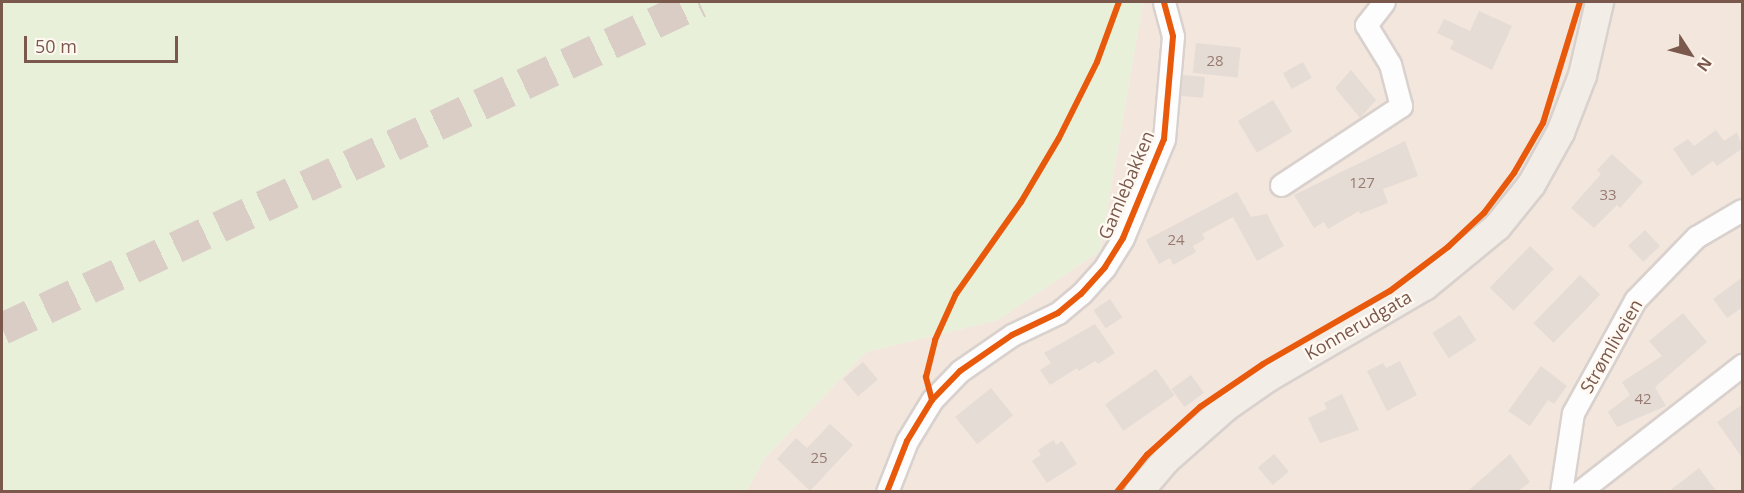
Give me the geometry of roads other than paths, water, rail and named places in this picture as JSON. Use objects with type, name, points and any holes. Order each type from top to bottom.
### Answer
[{"type":"main road","name":"Konnerudgata","points":[[1138,492],[1173,452],[1225,407],[1268,377],[1424,286],[1497,226],[1531,184],[1560,132],[1582,75],[1599,2]]},
{"type":"street","name":"Gamlebakken","points":[[887,492],[907,441],[932,400],[960,371],[1012,335],[1058,313],[1081,294],[1105,267],[1123,238],[1164,139],[1173,36],[1164,2]]},
{"type":"street","points":[[1281,185],[1401,106],[1390,64],[1366,26],[1384,2]]},
{"type":"street","name":"Strømliveien","points":[[1561,492],[1573,413],[1635,300],[1696,237],[1743,210]]},
{"type":"street","points":[[1579,492],[1743,365]]},
{"type":"tunnel","points":[[2,329],[699,2]]}]
